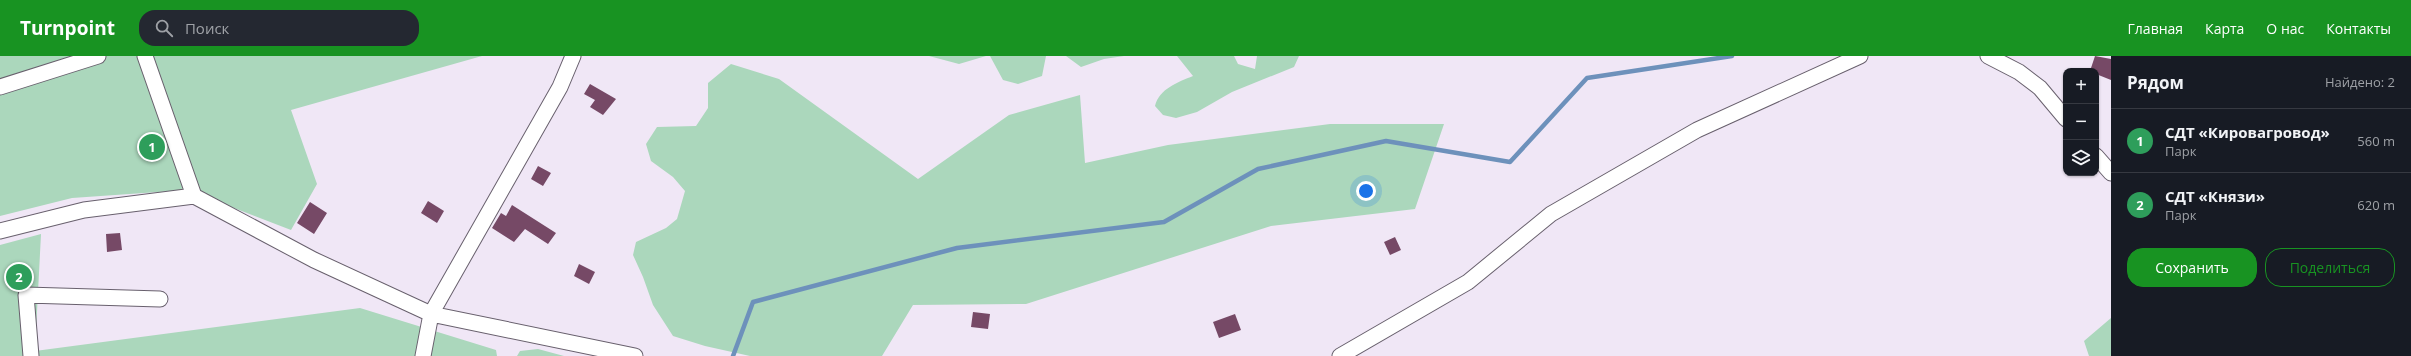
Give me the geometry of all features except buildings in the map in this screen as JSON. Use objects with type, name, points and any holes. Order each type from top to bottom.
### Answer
[{"type":"street","points":[[0,87],[98,56]]},
{"type":"street","points":[[145,56],[194,196]]},
{"type":"street","points":[[423,356],[431,314],[560,87],[573,56]]},
{"type":"street","points":[[1340,356],[1468,282],[1551,214],[1644,160],[1697,130],[1860,56]]},
{"type":"street","points":[[1988,56],[2019,72],[2040,88],[2063,115]]},
{"type":"street","points":[[2099,158],[2109,166]]},
{"type":"street","points":[[0,231],[84,210],[194,196],[314,260],[431,314],[635,356]]},
{"type":"street","points":[[31,356],[26,295],[160,299]]},
{"type":"green space","points":[[0,56],[482,56],[291,110],[317,184],[291,230],[187,190],[72,198],[0,216]]},
{"type":"green space","points":[[929,56],[986,56],[959,64]]},
{"type":"green space","points":[[990,56],[1046,56],[1042,76],[1018,84],[1003,80]]},
{"type":"green space","points":[[1066,56],[1124,56],[1104,59],[1081,67]]},
{"type":"green space","points":[[1177,56],[1234,56],[1238,64],[1255,69],[1257,56],[1299,56],[1294,67],[1232,92],[1197,112],[1176,118],[1163,115],[1155,106],[1157,100],[1170,87],[1193,76]]},
{"type":"green space","points":[[731,64],[779,79],[918,179],[1009,115],[1080,95],[1085,163],[1168,145],[1330,124],[1444,124],[1415,209],[1271,226],[1026,304],[913,305],[882,356],[750,356],[705,346],[673,336],[653,305],[633,255],[636,242],[666,228],[677,219],[685,191],[673,177],[651,161],[646,144],[657,127],[696,126],[708,108],[708,83]]},
{"type":"green space","points":[[41,234],[35,351],[360,308],[496,350],[497,356],[0,356],[0,245]]},
{"type":"green space","points":[[2111,318],[2111,356],[2089,356],[2084,341]]},
{"type":"green space","points":[[538,349],[564,356],[517,356],[520,351]]},
{"type":"waterway","points":[[733,356],[753,302],[957,248],[1164,222],[1258,169],[1386,141],[1510,162],[1587,78],[1732,56]]},
{"type":"place","name":"СДТ «Кировагровод»","points":[[152,147]]},
{"type":"place","name":"СДТ «Князи»","points":[[19,277]]}]
